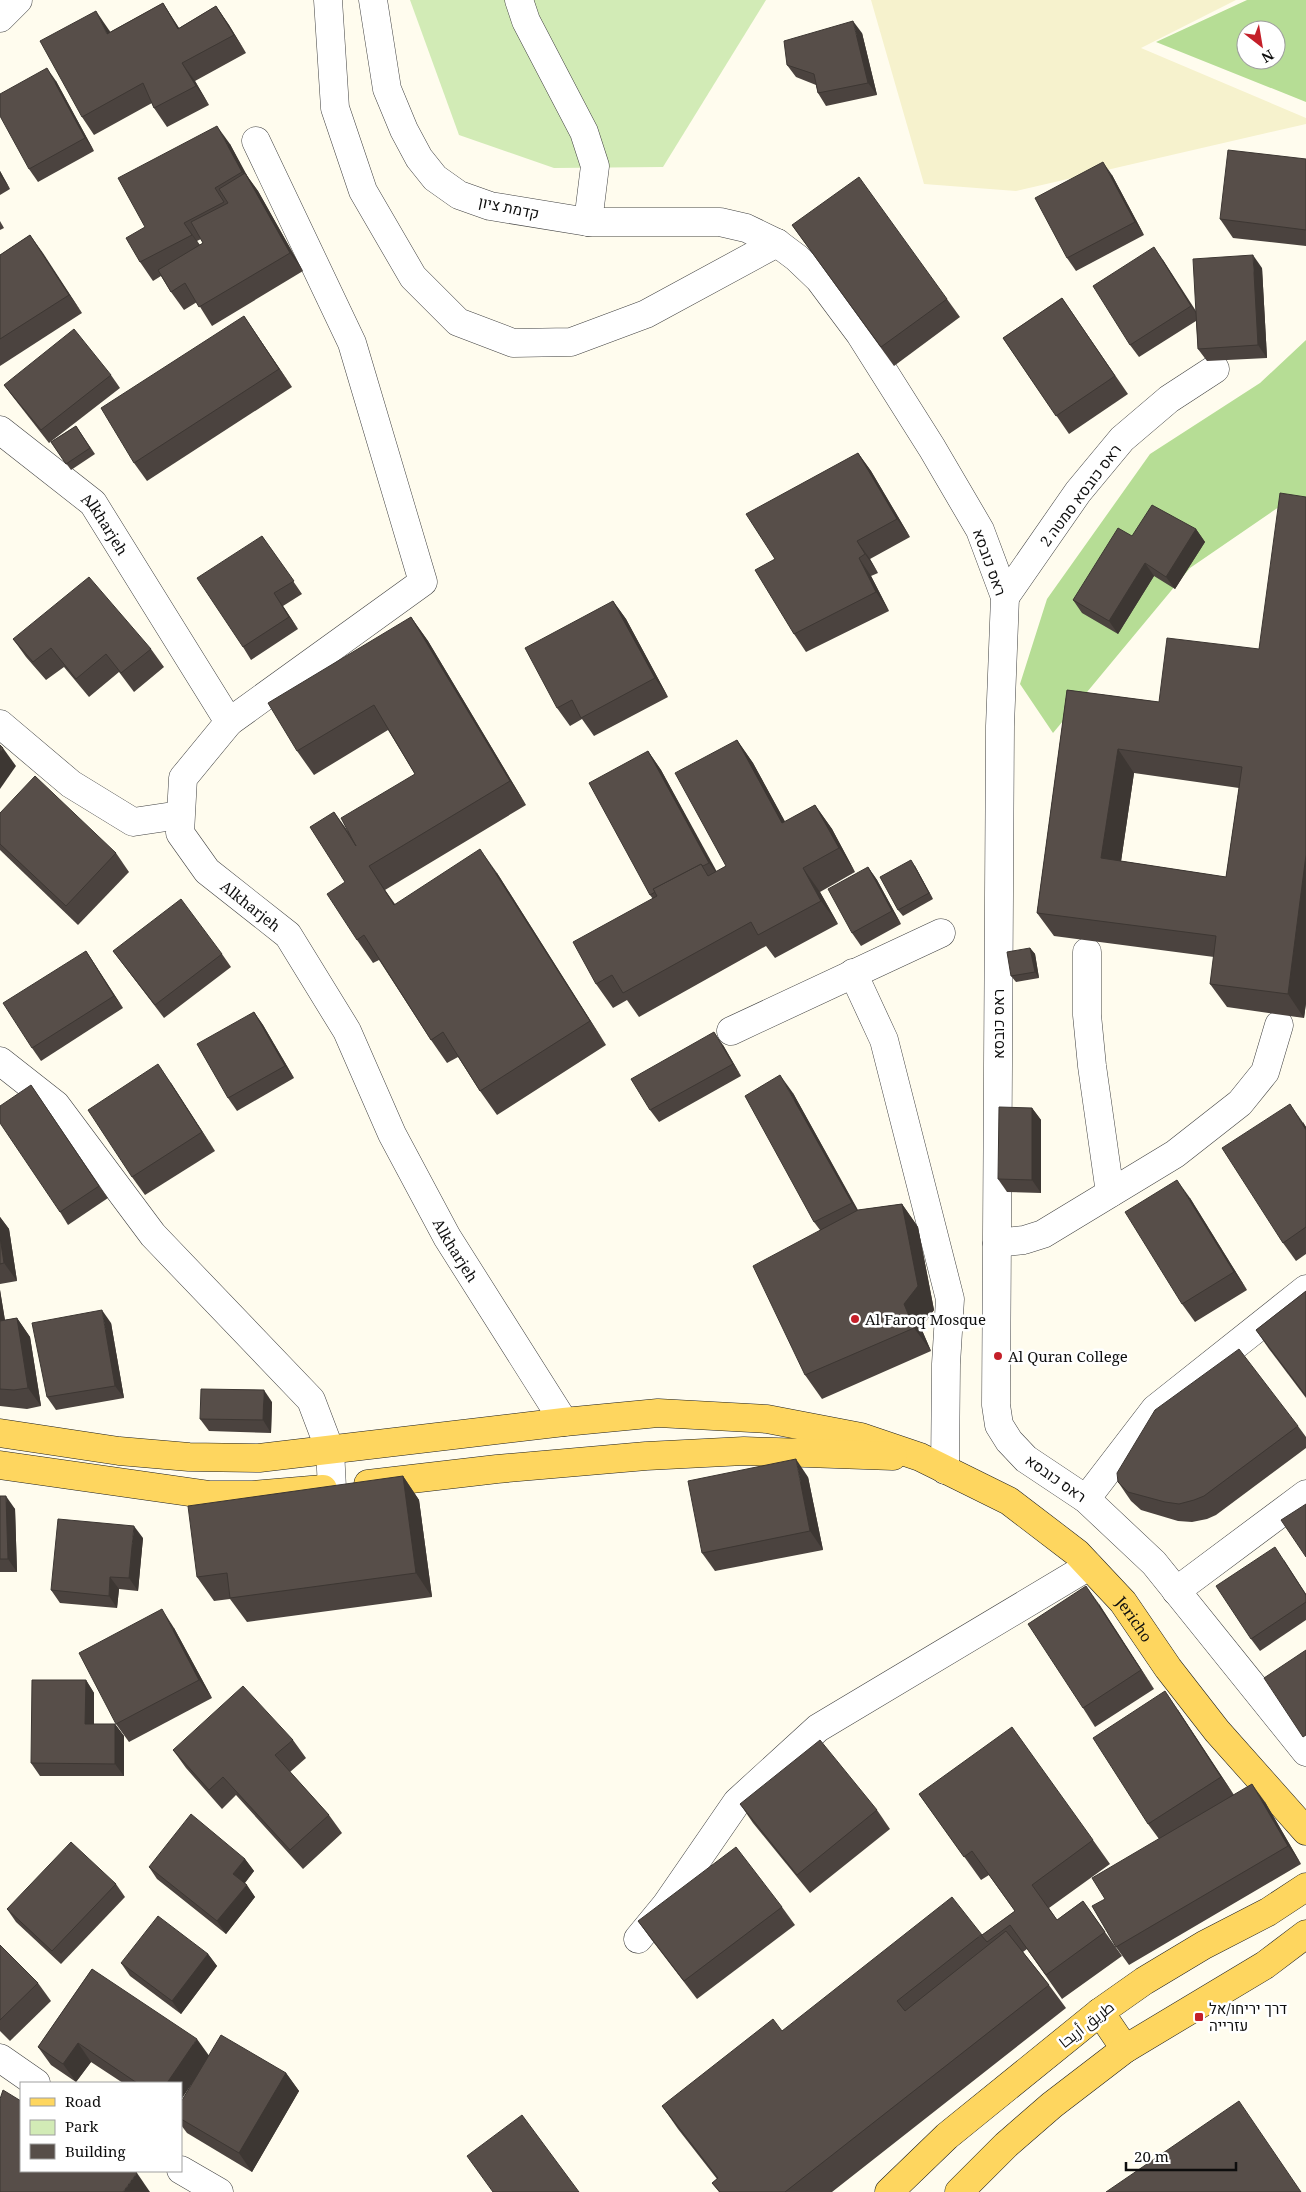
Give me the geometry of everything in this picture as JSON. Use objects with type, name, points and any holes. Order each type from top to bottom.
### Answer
[{"type":"main road","name":"Jericho","points":[[0,1433],[118,1451],[189,1457],[259,1458],[564,1422],[658,1414],[767,1419],[861,1436],[920,1457],[1009,1501],[1077,1553],[1123,1602],[1168,1668],[1217,1730],[1306,1831]]},
{"type":"main road","points":[[0,1465],[210,1494],[254,1495],[497,1469],[646,1456],[744,1451],[920,1457]]},
{"type":"main road","name":"طريق أريحا","points":[[889,2192],[947,2136],[1100,2012],[1144,1981],[1196,1949],[1268,1912],[1306,1887]]},
{"type":"main road","points":[[959,2192],[1006,2145],[1039,2116],[1125,2049],[1265,1964],[1306,1934]]},
{"type":"main road","points":[[1100,2012],[1125,2049]]},
{"type":"street","points":[[0,18],[18,0]]},
{"type":"street","points":[[328,0],[335,108],[363,191],[413,277],[458,322],[514,343],[571,342],[646,314],[777,243]]},
{"type":"street","name":"קדמת ציון","points":[[373,0],[387,90],[404,130],[419,158],[435,178],[459,195],[490,206],[588,222],[720,222],[746,228],[777,243]]},
{"type":"street","points":[[520,0],[526,21],[584,132],[595,166],[588,222]]},
{"type":"street","points":[[229,722],[423,582],[352,343],[256,141]]},
{"type":"street","name":"ראס כובסא","points":[[777,243],[797,258],[819,280],[860,334],[932,448],[980,530],[1005,597],[1000,736],[996,1405],[999,1425],[1009,1441],[1026,1459],[1086,1498],[1154,1563],[1306,1752]]},
{"type":"street","name":"ראס כובסא סמטה 2","points":[[1005,597],[1078,492],[1122,439],[1169,399],[1215,369]]},
{"type":"street","name":"Alkharjeh","points":[[0,430],[93,502],[229,722],[182,778],[180,833],[207,871],[288,934],[348,1031],[392,1134],[447,1237],[564,1422]]},
{"type":"street","points":[[0,724],[70,784],[133,822],[180,815]]},
{"type":"street","points":[[731,1032],[941,933]]},
{"type":"street","points":[[1087,952],[1087,1015],[1092,1066],[1110,1193]]},
{"type":"street","points":[[853,973],[884,1040],[950,1299],[946,1364],[945,1470]]},
{"type":"street","points":[[997,1242],[1024,1240],[1043,1234],[1175,1154],[1240,1103],[1265,1072],[1279,1025]]},
{"type":"street","points":[[0,1061],[56,1105],[153,1235],[311,1400],[330,1450],[332,1488]]},
{"type":"street","points":[[1086,1498],[1155,1409],[1306,1288]]},
{"type":"street","points":[[1176,1591],[1306,1494]]},
{"type":"street","points":[[638,1938],[666,1905],[737,1802],[818,1728],[1089,1566]]},
{"type":"street","points":[[0,2058],[35,2082]]},
{"type":"street","points":[[182,2171],[219,2192]]},
{"type":"shaded area","points":[[871,0],[1236,0],[1141,48],[1306,118],[1306,124],[1016,191],[924,184]]},
{"type":"green space","points":[[410,0],[766,0],[663,167],[554,168],[459,135]]},
{"type":"green space","points":[[1247,0],[1306,0],[1306,102],[1156,42]]},
{"type":"green space","points":[[1306,340],[1306,498],[1292,498],[1190,568],[1053,733],[1020,684],[1047,599],[1150,454],[1260,383]]},
{"type":"building","points":[[163,3],[178,29],[216,6],[234,35],[182,63],[196,86],[154,108],[143,83],[82,117],[40,41],[96,11],[107,34]]},
{"type":"building","points":[[853,21],[868,83],[818,93],[814,74],[787,65],[784,41]]},
{"type":"building","points":[[47,68],[85,138],[29,169],[0,116],[0,94]]},
{"type":"building","points":[[217,126],[242,172],[215,188],[224,202],[184,223],[192,235],[140,262],[126,238],[145,227],[118,178]]},
{"type":"building","points":[[1228,150],[1306,159],[1306,230],[1220,219]]},
{"type":"building","points":[[1103,162],[1135,222],[1067,258],[1035,198]]},
{"type":"building","points":[[245,173],[290,253],[199,307],[185,283],[171,292],[158,270],[203,243],[191,222],[228,203],[219,189]]},
{"type":"building","points":[[859,177],[947,299],[881,347],[792,225]]},
{"type":"building","points":[[30,235],[69,295],[0,339],[0,255]]},
{"type":"building","points":[[1154,247],[1191,306],[1130,345],[1093,286]]},
{"type":"building","points":[[1253,255],[1258,345],[1198,349],[1193,259]]},
{"type":"building","points":[[1062,298],[1115,376],[1056,416],[1003,338]]},
{"type":"building","points":[[244,316],[279,369],[134,463],[101,408]]},
{"type":"building","points":[[74,329],[111,375],[41,430],[4,385]]},
{"type":"building","points":[[76,426],[90,448],[66,464],[51,442]]},
{"type":"building","points":[[858,453],[897,519],[857,541],[865,554],[859,558],[876,592],[794,634],[755,570],[775,559],[746,514]]},
{"type":"building","points":[[1280,493],[1306,497],[1306,855],[1288,994],[1210,984],[1216,936],[1037,913],[1067,690],[1159,702],[1167,638],[1259,649]],"holes":[[[1118,749],[1242,767],[1226,877],[1101,858]]]},
{"type":"building","points":[[1152,505],[1196,529],[1166,577],[1145,563],[1109,621],[1073,600],[1118,528],[1132,536]]},
{"type":"building","points":[[262,536],[294,581],[274,593],[289,617],[243,647],[197,578]]},
{"type":"building","points":[[89,577],[151,649],[121,673],[106,654],[76,679],[51,648],[33,662],[13,639]]},
{"type":"building","points":[[613,601],[655,678],[581,718],[572,700],[557,708],[525,648]]},
{"type":"building","points":[[411,617],[510,781],[369,866],[394,905],[480,849],[590,1021],[480,1091],[443,1032],[431,1040],[364,935],[357,940],[327,894],[345,882],[310,827],[334,812],[356,846],[341,818],[415,774],[374,705],[297,751],[268,703]]},
{"type":"building","points":[[737,740],[782,823],[815,805],[839,848],[803,868],[821,901],[758,935],[751,922],[623,993],[612,975],[596,984],[573,942],[657,896],[653,889],[701,864],[708,876],[726,866],[675,773]]},
{"type":"building","points":[[648,751],[709,863],[703,866],[701,864],[653,889],[655,892],[650,895],[589,783]]},
{"type":"building","points":[[35,776],[116,853],[66,906],[0,844],[0,813]]},
{"type":"building","points":[[911,860],[929,893],[898,910],[880,877]]},
{"type":"building","points":[[868,867],[892,911],[852,933],[828,889]]},
{"type":"building","points":[[181,899],[222,954],[155,1005],[113,951]]},
{"type":"building","points":[[1030,948],[1035,972],[1011,976],[1007,952]]},
{"type":"building","points":[[86,951],[114,996],[32,1048],[3,1003]]},
{"type":"building","points":[[254,1012],[285,1066],[228,1098],[197,1044]]},
{"type":"building","points":[[714,1032],[733,1064],[650,1110],[631,1079]]},
{"type":"building","points":[[158,1064],[202,1132],[132,1177],[88,1110]]},
{"type":"building","points":[[780,1075],[852,1203],[814,1222],[745,1096]]},
{"type":"building","points":[[31,1085],[99,1186],[60,1212],[0,1123],[0,1106]]},
{"type":"building","points":[[1290,1104],[1306,1130],[1306,1227],[1283,1243],[1222,1148]]},
{"type":"building","points":[[999,1107],[1032,1108],[1032,1180],[998,1179]]},
{"type":"building","points":[[1177,1180],[1234,1272],[1182,1304],[1125,1212]]},
{"type":"building","name":"Al Faroq Mosque","points":[[902,1204],[918,1286],[904,1304],[914,1328],[805,1375],[753,1266],[858,1210]]},
{"type":"building","points":[[0,1237],[4,1263],[0,1264]]},
{"type":"building","points":[[1306,1291],[1306,1396],[1256,1330]]},
{"type":"building","points":[[102,1310],[115,1386],[47,1397],[32,1323]]},
{"type":"building","points":[[17,1318],[28,1388],[0,1389],[0,1321]]},
{"type":"building","points":[[1239,1349],[1298,1426],[1204,1496],[1194,1500],[1179,1504],[1128,1492],[1118,1482],[1117,1473],[1155,1410]]},
{"type":"building","points":[[201,1389],[264,1390],[263,1420],[200,1419]]},
{"type":"building","points":[[796,1459],[810,1531],[702,1553],[688,1481]]},
{"type":"building","points":[[403,1476],[416,1573],[230,1598],[227,1573],[197,1577],[188,1506]]},
{"type":"building","points":[[0,1496],[6,1496],[8,1559],[0,1559]]},
{"type":"building","points":[[1306,1504],[1306,1557],[1281,1520]]},
{"type":"building","points":[[58,1519],[134,1526],[129,1578],[110,1577],[109,1596],[51,1590]]},
{"type":"building","points":[[1275,1547],[1306,1595],[1306,1602],[1251,1639],[1216,1586]]},
{"type":"building","points":[[1086,1586],[1141,1670],[1083,1708],[1028,1624]]},
{"type":"building","points":[[162,1609],[199,1680],[116,1724],[79,1653]]},
{"type":"building","points":[[1306,1650],[1306,1735],[1303,1737],[1264,1678]]},
{"type":"building","points":[[32,1680],[86,1680],[85,1724],[115,1724],[115,1764],[31,1763]]},
{"type":"building","points":[[243,1686],[293,1740],[275,1755],[329,1815],[290,1850],[223,1777],[209,1790],[173,1750]]},
{"type":"building","points":[[1165,1691],[1221,1777],[1148,1824],[1093,1738]]},
{"type":"building","points":[[1012,1727],[1093,1840],[1032,1885],[1057,1920],[1083,1901],[1105,1932],[1046,1975],[1010,1925],[987,1942],[981,1935],[897,2001],[905,2011],[1006,1931],[1049,1985],[785,2192],[720,2192],[712,2183],[718,2178],[662,2106],[773,2019],[782,2031],[952,1897],[982,1935],[1015,1911],[972,1851],[964,1857],[919,1794]]},
{"type":"building","points":[[820,1740],[877,1810],[797,1875],[740,1804]]},
{"type":"building","points":[[1252,1784],[1288,1846],[1116,1947],[1092,1906],[1105,1899],[1092,1878]]},
{"type":"building","points":[[191,1814],[245,1859],[233,1874],[247,1885],[217,1921],[149,1867]]},
{"type":"building","points":[[71,1842],[116,1884],[52,1951],[7,1909]]},
{"type":"building","points":[[736,1847],[782,1907],[684,1981],[638,1921]]},
{"type":"building","points":[[158,1916],[208,1954],[172,2001],[121,1963]]},
{"type":"building","points":[[0,1945],[38,1983],[0,2020]]},
{"type":"building","points":[[92,1969],[197,2039],[168,2082],[136,2082],[78,2043],[63,2064],[38,2047]]},
{"type":"building","points":[[221,2035],[286,2073],[239,2153],[182,2120],[182,2100]]},
{"type":"building","points":[[3,2090],[20,2100],[20,2172],[137,2173],[123,2192],[0,2192],[0,2099]]},
{"type":"building","points":[[1239,2101],[1301,2192],[1106,2192]]},
{"type":"building","points":[[522,2115],[579,2192],[493,2192],[467,2156]]},
{"type":"place","name":"Al Faroq Mosque","points":[[855,1319]]},
{"type":"place","name":"Al Quran College","points":[[998,1356]]},
{"type":"place","name":"דרך יריחו/אל עזרייה","points":[[1199,2017]]}]
